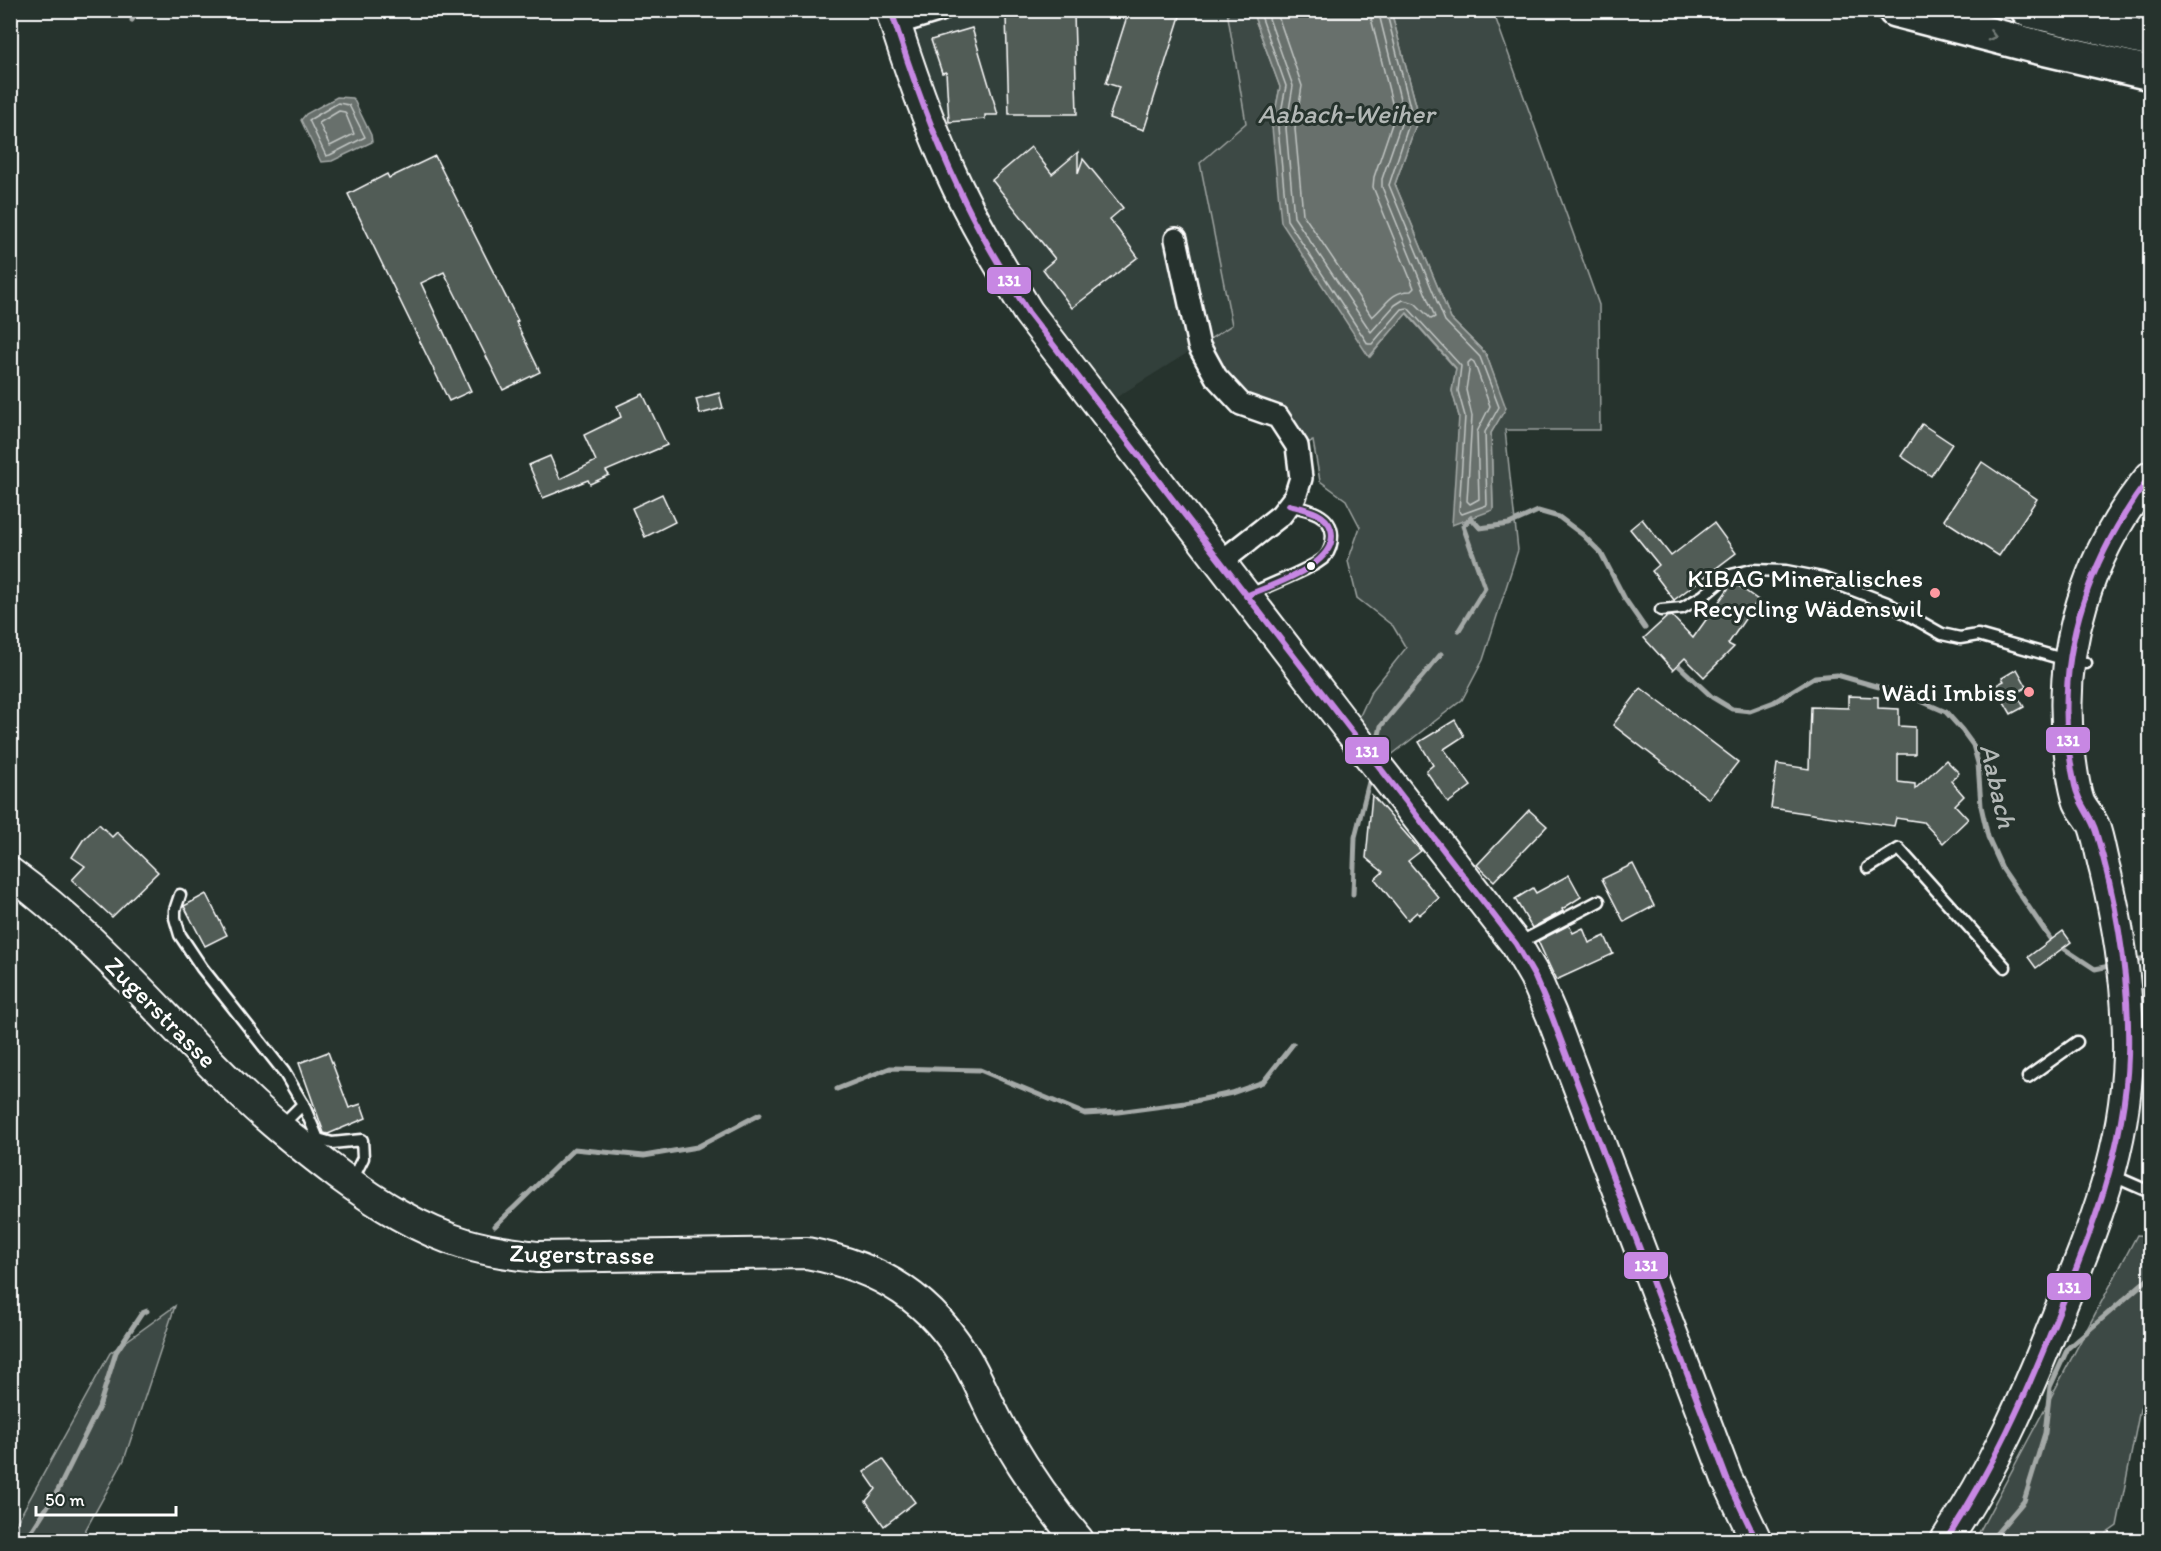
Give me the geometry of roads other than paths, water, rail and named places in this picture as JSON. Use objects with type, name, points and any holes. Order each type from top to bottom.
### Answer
[{"type":"highway","points":[[1895,10],[2151,73]]},
{"type":"highway","points":[[2028,10],[2151,39]]},
{"type":"main road","points":[[893,17],[921,102],[951,172],[987,246],[1028,312],[1516,944],[1535,976],[1727,1479],[1756,1540]]},
{"type":"main road","points":[[2078,662],[2082,599],[2107,539],[2134,496],[2151,477]]},
{"type":"main road","points":[[1946,1540],[1985,1477],[2019,1411],[2087,1244],[2118,1145],[2128,1058],[2124,966],[2112,900],[2093,825],[2079,803],[2071,764],[2066,692],[2091,634],[2102,596],[2123,547],[2151,504]]},
{"type":"main road","name":"Zugerstrasse","points":[[10,873],[69,922],[126,975],[243,1096],[279,1128],[350,1183],[402,1217],[434,1232],[465,1244],[504,1254],[537,1257],[807,1253],[832,1258],[888,1280],[933,1315],[951,1336],[969,1364],[1006,1438],[1048,1502],[1078,1540]]},
{"type":"street","points":[[893,17],[941,10]]},
{"type":"street","points":[[1176,239],[1199,346],[1215,377],[1241,404],[1278,417],[1297,446],[1301,478],[1295,497],[1281,515],[1221,562]]},
{"type":"lane","points":[[1246,596],[1315,564],[1326,556],[1329,550],[1332,532],[1327,520],[1315,513],[1289,505]]},
{"type":"lane","points":[[1661,610],[1682,609],[1703,596],[1727,576],[1752,570],[1786,570],[1822,578],[1887,603],[1942,634],[1960,638],[1977,635],[2078,662]]},
{"type":"lane","points":[[1868,868],[1899,849],[2006,967]]},
{"type":"lane","points":[[180,895],[175,910],[180,935],[202,968],[284,1072],[303,1104],[318,1139],[332,1143],[362,1140],[363,1158],[350,1183]]},
{"type":"lane","points":[[1516,944],[1599,901]]},
{"type":"lane","points":[[2028,1077],[2077,1042]]},
{"type":"lane","points":[[279,1128],[303,1104]]},
{"type":"lane","points":[[2110,1175],[2151,1192]]},
{"type":"water","name":"Aabach-Weiher","points":[[1252,11],[1391,11],[1419,116],[1395,184],[1451,319],[1486,354],[1506,408],[1491,433],[1493,510],[1452,525],[1459,416],[1452,391],[1456,368],[1407,313],[1369,357],[1281,222],[1272,127],[1280,87]]},
{"type":"water","points":[[337,97],[353,98],[371,135],[372,142],[332,161],[321,162],[301,120],[306,114]]},
{"type":"waterway","points":[[132,20],[138,10]]},
{"type":"waterway","name":"Aabach","points":[[1471,518],[1480,528],[1509,524],[1538,511],[1559,517],[1583,535],[1601,553],[1625,599],[1645,628]]},
{"type":"waterway","points":[[1459,630],[1485,588],[1463,526],[1471,518]]},
{"type":"waterway","points":[[1376,748],[1381,726],[1441,654]]},
{"type":"waterway","name":"Aabach","points":[[1678,665],[1712,697],[1732,709],[1750,711],[1774,702],[1815,677],[1837,675],[1907,695],[1946,712],[1973,745],[1978,763],[1981,806],[1988,837],[2002,868],[2051,940],[2095,969],[2114,965]]},
{"type":"waterway","points":[[1353,894],[1355,837],[1369,782]]},
{"type":"waterway","name":"Aabach","points":[[2131,960],[2150,958]]},
{"type":"waterway","points":[[837,1089],[890,1068],[980,1070],[1085,1114],[1118,1112],[1185,1103],[1232,1093],[1263,1082],[1293,1044]]},
{"type":"waterway","points":[[495,1226],[574,1149],[644,1156],[697,1147],[760,1114]]},
{"type":"waterway","points":[[1991,1540],[2024,1501],[2045,1433],[2050,1387],[2068,1348],[2150,1277]]},
{"type":"waterway","points":[[26,1540],[58,1490],[99,1407],[116,1352],[142,1313],[147,1311]]},
{"type":"place","name":"KIBAG Mineralisches Recycling Wädenswil","points":[[1935,593]]},
{"type":"place","name":"Wädi Imbiss","points":[[2029,692]]}]
